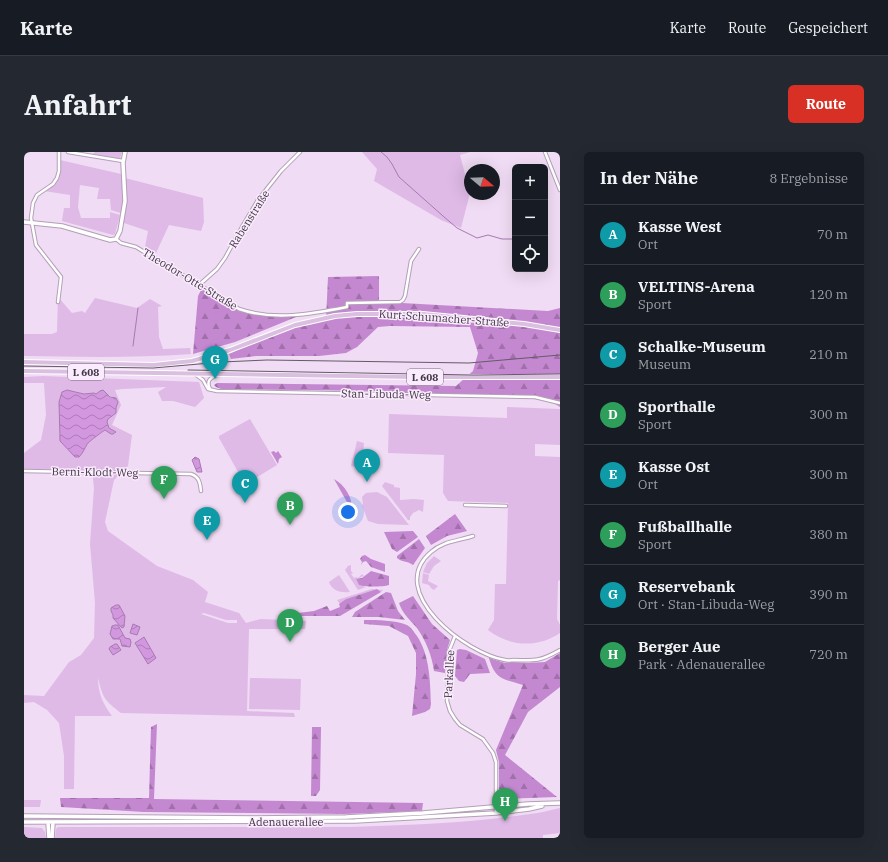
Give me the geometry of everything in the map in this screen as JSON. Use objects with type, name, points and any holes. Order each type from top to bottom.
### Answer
[{"type":"main road","points":[[116,239],[120,231],[125,201],[123,161],[126,152]]},
{"type":"main road","name":"Theodor-Otte-Straße","points":[[24,222],[62,226],[110,240],[116,239]]},
{"type":"main road","name":"Kurt-Schumacher-Straße","points":[[24,362],[154,365],[192,361],[230,350],[295,325],[335,316],[357,314],[423,314],[554,328],[560,330]]},
{"type":"main road","name":"L 608","points":[[24,371],[415,377],[559,377]]},
{"type":"main road","name":"Adenauerallee","points":[[24,816],[346,817],[560,803]]},
{"type":"main road","name":"Adenauerallee","points":[[24,822],[338,822],[496,813],[528,809],[548,804]]},
{"type":"main road","points":[[48,817],[51,838]]},
{"type":"main road","points":[[51,838],[53,817]]},
{"type":"street","points":[[58,302],[61,277],[36,246],[32,222],[32,210],[34,198],[53,184],[57,178],[60,152]]},
{"type":"street","points":[[68,152],[123,161]]},
{"type":"street","name":"Rabenstraße","points":[[198,285],[217,269],[225,258],[258,200],[279,174],[300,152]]},
{"type":"street","points":[[545,152],[560,190]]},
{"type":"street","name":"Theodor-Otte-Straße","points":[[116,239],[121,243],[136,247],[235,308],[252,313],[304,315],[347,307],[347,303]]},
{"type":"street","name":"Kurt-Schumacher-Straße","points":[[347,303],[400,302],[403,300],[411,262],[419,249]]},
{"type":"street","points":[[192,374],[202,378],[208,389],[211,390]]},
{"type":"street","points":[[211,390],[208,384],[210,379],[219,374]]},
{"type":"street","name":"Stan-Libuda-Weg","points":[[211,390],[535,398],[560,403]]},
{"type":"street","name":"Berni-Klodt-Weg","points":[[24,471],[191,474],[199,479],[201,492]]},
{"type":"street","points":[[465,505],[506,506]]},
{"type":"street","name":"Parkallee","points":[[473,536],[447,542],[431,551],[422,562],[417,574],[418,589],[423,601],[436,619],[455,636],[482,652],[506,660],[537,660],[546,658],[560,650]]},
{"type":"street","name":"Parkallee","points":[[455,636],[449,651],[446,701],[450,712],[460,725],[483,739],[493,753],[496,762],[496,813]]},
{"type":"shaded area","points":[[95,152],[122,152],[120,159],[93,154]]},
{"type":"shaded area","points":[[362,152],[470,152],[460,155],[464,170],[464,200],[468,200],[461,228],[441,220],[374,181],[377,169]]},
{"type":"shaded area","points":[[60,160],[121,174],[121,177],[203,198],[204,222],[201,231],[169,225],[156,253],[145,247],[148,231],[124,223],[124,214],[111,210],[110,199],[97,199],[99,188],[80,185],[78,207],[81,218],[110,218],[110,212],[120,215],[115,234],[113,235],[62,221],[64,208],[70,208],[70,195],[44,191],[58,178],[60,171]]},
{"type":"shaded area","points":[[58,297],[72,313],[82,311],[85,313],[95,298],[137,308],[150,299],[162,306],[158,307],[159,337],[163,349],[190,348],[191,354],[128,357],[24,356],[24,334],[52,334],[57,332]]},
{"type":"shaded area","points":[[43,376],[199,382],[204,398],[195,407],[173,401],[162,401],[158,392],[166,387],[115,390],[121,405],[112,425],[132,435],[128,466],[114,480],[105,522],[108,531],[157,566],[193,580],[208,592],[205,602],[239,613],[246,623],[261,619],[306,621],[305,629],[249,629],[247,711],[294,713],[295,717],[121,713],[105,698],[98,678],[102,698],[112,716],[75,716],[74,789],[64,789],[64,756],[59,723],[47,710],[34,702],[24,703],[24,695],[44,696],[69,662],[81,655],[94,638],[95,603],[90,544],[94,488],[92,470],[24,469],[24,453],[41,440],[46,415],[44,383],[24,383],[24,377]],"holes":[[[73,391],[84,394],[104,394],[117,398],[118,402],[116,413],[108,419],[107,422],[109,428],[116,433],[113,434],[105,430],[103,431],[88,443],[79,457],[76,457],[68,450],[59,435],[59,412]],[[204,613],[226,620],[237,620],[237,623],[228,623],[201,614]]]},
{"type":"shaded area","points":[[507,407],[560,409],[560,445],[535,444],[535,456],[560,457],[560,580],[558,581],[557,619],[560,625],[560,633],[543,641],[524,644],[505,640],[488,630],[494,620],[495,584],[506,584],[508,503],[448,501],[443,493],[444,455],[388,453],[389,414],[507,418]]},
{"type":"shaded area","points":[[250,419],[277,465],[244,485],[219,436]]},
{"type":"shaded area","points":[[357,441],[364,443],[362,464],[357,467],[351,466]]},
{"type":"shaded area","points":[[385,482],[394,485],[394,487],[400,488],[400,500],[424,500],[423,512],[419,510],[413,513],[410,520],[408,520],[382,486]]},
{"type":"shaded area","points":[[377,492],[387,497],[409,525],[378,524],[368,521],[362,505],[362,497],[366,493]]},
{"type":"shaded area","points":[[434,556],[441,561],[434,566],[429,574],[423,572],[427,563]]},
{"type":"shaded area","points":[[351,565],[351,571],[353,573],[351,574],[354,578],[358,578],[362,574],[364,576],[356,579],[359,585],[366,587],[358,590],[345,570]]},
{"type":"shaded area","points":[[423,573],[429,575],[428,581],[438,586],[434,590],[429,585],[422,583]]},
{"type":"shaded area","points":[[339,575],[350,592],[337,591],[330,585],[329,582]]},
{"type":"shaded area","points":[[376,589],[346,599],[340,604],[337,600]]},
{"type":"shaded area","points":[[250,678],[301,679],[300,710],[249,709]]},
{"type":"shaded area","points":[[24,800],[41,800],[40,807],[24,807]]},
{"type":"shaded area","points":[[560,808],[560,833],[543,835],[543,838],[55,838],[56,829],[58,827],[350,827],[485,820],[534,814]]},
{"type":"shaded area","points":[[24,827],[42,828],[45,832],[46,838],[24,838]]},
{"type":"green space","points":[[379,276],[379,303],[548,311],[560,308],[560,407],[541,398],[394,394],[379,391],[221,389],[214,385],[217,383],[456,386],[473,371],[478,353],[470,327],[378,327],[357,347],[346,353],[319,356],[257,356],[231,359],[229,354],[264,339],[301,326],[326,320],[328,277]]},
{"type":"green space","points":[[201,290],[233,307],[253,314],[296,317],[235,342],[193,354],[198,296]]},
{"type":"green space","points":[[274,451],[276,453],[278,451],[282,457],[279,459],[278,464],[271,452]]},
{"type":"green space","points":[[334,479],[348,492],[352,511]]},
{"type":"green space","points":[[455,514],[467,531],[447,536],[431,545],[426,536]]},
{"type":"green space","points":[[413,531],[418,537],[397,552],[392,549],[384,532]]},
{"type":"green space","points":[[419,539],[425,548],[413,565],[397,558],[397,556]]},
{"type":"green space","points":[[365,555],[385,564],[385,572],[371,567],[366,561],[361,565],[362,562],[360,559]]},
{"type":"green space","points":[[371,571],[389,576],[389,585],[359,585],[356,579],[362,578]]},
{"type":"green space","points":[[377,589],[381,592],[340,616],[299,616],[298,613],[314,611],[327,606],[330,611],[340,607],[339,604],[346,599]]},
{"type":"green space","points":[[386,592],[391,593],[398,611],[405,620],[379,617],[352,617],[355,612]]},
{"type":"green space","points":[[413,596],[432,624],[450,640],[447,650],[445,673],[434,671],[430,654],[423,638],[400,607],[399,603]]},
{"type":"green space","points":[[364,620],[397,622],[407,625],[414,631],[425,652],[427,660],[430,686],[430,709],[412,716],[416,674],[416,653],[408,636],[389,626],[364,624]]},
{"type":"green space","points":[[457,650],[466,650],[485,659],[490,673],[470,674],[464,682],[459,681],[455,676]]},
{"type":"green space","points":[[560,653],[560,687],[528,712],[505,755],[557,797],[499,799],[499,762],[496,750],[523,685],[505,680],[497,675],[489,658],[505,663],[545,662]]},
{"type":"green space","points":[[157,724],[154,799],[423,803],[422,811],[344,814],[144,812],[61,807],[60,798],[149,798],[151,727]]},
{"type":"green space","points":[[312,727],[321,727],[320,790],[316,796],[311,796]]},
{"type":"water","points":[[67,390],[84,394],[96,394],[103,390],[110,397],[116,398],[118,402],[116,413],[108,419],[107,422],[109,428],[116,432],[111,434],[105,430],[88,443],[79,457],[75,457],[60,441],[59,402],[62,392]]},
{"type":"water","points":[[195,457],[199,459],[202,472],[197,472],[192,460]]},
{"type":"water","points":[[119,605],[125,616],[124,627],[122,628],[113,618],[111,611],[111,608]]},
{"type":"water","points":[[133,624],[140,627],[137,635],[130,633]]},
{"type":"water","points":[[118,625],[125,638],[130,639],[130,647],[122,646],[120,639],[113,639],[110,634],[112,626]]},
{"type":"water","points":[[144,637],[156,658],[148,664],[135,643]]},
{"type":"water","points":[[117,644],[121,650],[113,655],[109,649]]},
{"type":"waterway","points":[[381,152],[387,157],[399,177],[457,228],[477,238],[488,235],[502,239],[512,239]]},
{"type":"waterway","points":[[133,346],[138,308]]},
{"type":"tram line","points":[[24,366],[153,368],[267,360],[469,363],[560,355]]},
{"type":"tram line","points":[[188,370],[474,375],[560,374]]},
{"type":"place","name":"Reservebank","points":[[215,379]]},
{"type":"place","name":"Kasse West","points":[[367,482]]},
{"type":"place","name":"Fußballhalle","points":[[164,499]]},
{"type":"place","name":"Schalke-Museum","points":[[245,503]]},
{"type":"place","name":"VELTINS-Arena","points":[[290,525]]},
{"type":"place","name":"Kasse Ost","points":[[207,540]]},
{"type":"place","name":"Sporthalle","points":[[290,642]]},
{"type":"place","name":"Berger Aue","points":[[505,821]]}]
